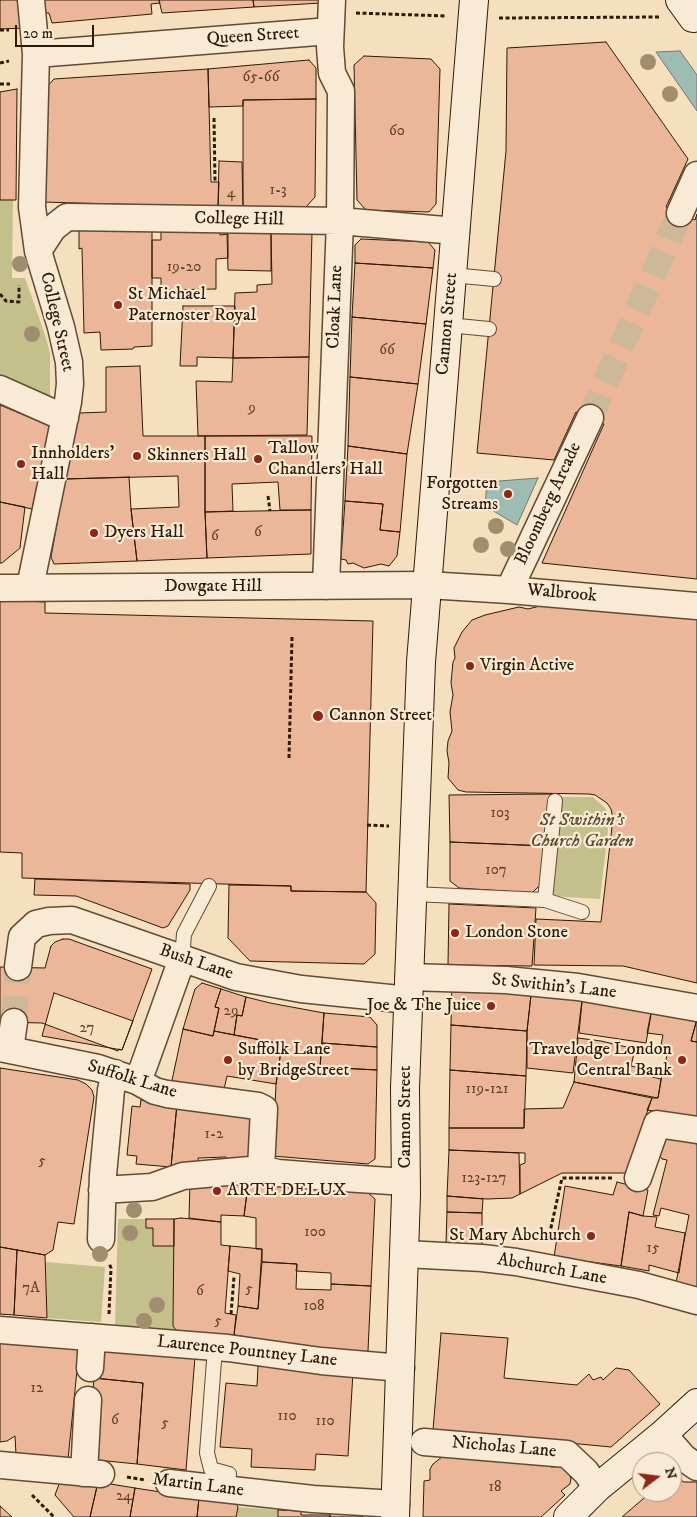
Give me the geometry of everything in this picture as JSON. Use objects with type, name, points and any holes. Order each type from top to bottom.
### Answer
[{"type":"street","name":"College Street","points":[[30,587],[65,418],[70,384],[61,327],[38,251],[32,207],[36,54],[31,0]]},
{"type":"street","name":"Cloak Lane","points":[[326,586],[340,221],[341,91],[332,73],[330,31],[332,0]]},
{"type":"street","name":"Cannon Street","points":[[395,1510],[405,1254],[405,1088],[421,662],[474,11]]},
{"type":"street","name":"Queen Street","points":[[36,54],[330,31]]},
{"type":"street","points":[[680,213],[697,175]]},
{"type":"street","name":"College Hill","points":[[38,251],[53,228],[67,217],[340,221],[456,231]]},
{"type":"street","points":[[0,389],[65,418]]},
{"type":"street","name":"Bloomberg Arcade","points":[[509,590],[590,418]]},
{"type":"street","name":"Dowgate Hill","points":[[0,588],[427,584]]},
{"type":"street","name":"Walbrook","points":[[427,584],[697,606]]},
{"type":"street","name":"Bush Lane","points":[[18,967],[22,937],[36,924],[49,921],[72,920],[236,977],[301,989],[409,988]]},
{"type":"street","points":[[101,1239],[102,1190],[111,1090],[126,1077],[143,1068],[182,959]]},
{"type":"street","name":"St Swithin's Lane","points":[[409,988],[506,980],[569,986],[697,1008]]},
{"type":"street","points":[[5,1049],[14,1022]]},
{"type":"street","name":"Suffolk Lane","points":[[5,1049],[126,1077],[155,1091],[167,1094],[258,1106],[264,1109],[261,1169]]},
{"type":"street","points":[[638,1178],[657,1124],[697,1130]]},
{"type":"street","points":[[102,1190],[152,1187],[183,1176],[261,1169],[328,1177],[406,1182]]},
{"type":"street","name":"Abchurch Lane","points":[[405,1254],[482,1258],[542,1267],[639,1285],[697,1301]]},
{"type":"street","name":"Laurence Pountney Lane","points":[[0,1330],[100,1337],[215,1348],[321,1362],[401,1368]]},
{"type":"street","points":[[90,1368],[100,1337]]},
{"type":"street","points":[[0,1465],[93,1474],[88,1400]]},
{"type":"street","points":[[568,1517],[598,1488],[697,1404]]},
{"type":"street","points":[[663,1434],[684,1458],[697,1467]]},
{"type":"street","name":"Nicholas Lane","points":[[424,1442],[567,1454],[586,1472],[598,1488]]},
{"type":"street","name":"Martin Lane","points":[[169,1482],[395,1510]]},
{"type":"lane","points":[[452,275],[494,279]]},
{"type":"lane","points":[[448,325],[489,329]]},
{"type":"lane","points":[[546,900],[555,801]]},
{"type":"lane","points":[[182,959],[184,934],[209,886]]},
{"type":"lane","points":[[413,894],[546,900],[582,912]]},
{"type":"lane","points":[[215,1348],[207,1453],[211,1469],[229,1474],[228,1490]]},
{"type":"path","points":[[330,31],[336,17],[349,13],[474,11],[671,16],[692,14]]},
{"type":"path","points":[[214,118],[215,182]]},
{"type":"path","points":[[0,294],[6,302],[19,302],[19,287]]},
{"type":"path","points":[[268,496],[270,511]]},
{"type":"path","points":[[289,758],[292,637]]},
{"type":"path","points":[[367,825],[391,826]]},
{"type":"path","points":[[542,1267],[562,1178],[638,1178]]},
{"type":"path","points":[[100,1337],[111,1268],[101,1239]]},
{"type":"path","points":[[231,1314],[234,1277]]},
{"type":"path","name":"Martin Lane","points":[[93,1474],[169,1482]]},
{"type":"green space","points":[[0,200],[13,200],[12,278],[25,278],[45,335],[50,353],[50,403],[0,379]]},
{"type":"green space","name":"St Swithin's Church Garden","points":[[558,797],[593,797],[606,809],[608,830],[600,899],[550,896]]},
{"type":"green space","points":[[118,1219],[146,1219],[146,1228],[153,1228],[153,1246],[174,1246],[173,1326],[177,1331],[115,1326]]},
{"type":"green space","points":[[46,1262],[105,1267],[101,1322],[47,1318]]},
{"type":"green space","points":[[238,1507],[278,1510],[278,1517],[236,1517]]},
{"type":"water","points":[[680,51],[697,75],[697,111],[656,52]]},
{"type":"water","name":"Forgotten Streams","points":[[538,478],[517,525],[485,506],[487,482]]},
{"type":"building","points":[[0,0],[23,0],[26,28],[0,29]]},
{"type":"building","points":[[42,0],[159,0],[160,3],[151,4],[152,14],[52,23],[49,13],[43,13]]},
{"type":"building","points":[[159,0],[253,0],[254,7],[162,13]]},
{"type":"building","points":[[253,0],[320,0],[321,3],[254,7]]},
{"type":"building","points":[[606,42],[688,159],[666,207],[695,220],[697,214],[697,579],[542,563],[604,424],[576,412],[554,460],[477,453],[506,151],[507,48]]},
{"type":"building","points":[[364,56],[431,59],[440,69],[436,204],[429,212],[366,210],[357,200],[354,65]]},
{"type":"building","points":[[309,60],[316,68],[316,99],[243,100],[243,106],[209,107],[208,69]]},
{"type":"building","points":[[208,69],[211,182],[219,182],[218,207],[42,202],[44,90],[54,79]]},
{"type":"building","points":[[17,89],[16,200],[0,200],[0,92]]},
{"type":"building","points":[[316,99],[315,197],[306,207],[243,207],[243,100]]},
{"type":"building","points":[[219,161],[242,162],[243,207],[218,207]]},
{"type":"building","name":"St Michael Paternoster Royal","points":[[79,229],[152,230],[152,346],[134,347],[133,349],[101,350],[100,332],[84,333],[82,248],[79,249]]},
{"type":"building","points":[[161,231],[220,232],[220,235],[228,234],[228,258],[216,259],[216,289],[161,290],[161,278],[152,278],[152,240],[161,240]]},
{"type":"building","points":[[227,232],[271,232],[271,271],[228,270]]},
{"type":"building","points":[[271,232],[312,232],[309,357],[233,358],[235,293],[257,292],[257,285],[272,284]]},
{"type":"building","points":[[361,239],[428,242],[435,250],[433,268],[355,263],[355,245]]},
{"type":"building","points":[[355,263],[433,268],[426,324],[352,317]]},
{"type":"building","points":[[183,306],[235,306],[233,358],[197,357],[197,366],[180,366]]},
{"type":"building","points":[[352,317],[426,324],[418,384],[350,377]]},
{"type":"building","points":[[309,357],[307,435],[198,436],[196,381],[232,382],[233,358]]},
{"type":"building","name":"Skinners Hall","points":[[140,366],[143,436],[205,436],[207,558],[137,561],[131,509],[179,507],[178,476],[65,479],[79,413],[106,412],[106,367]]},
{"type":"building","points":[[350,377],[418,384],[407,454],[348,446]]},
{"type":"building","name":"Innholders' Hall","points":[[0,405],[50,426],[32,509],[0,502]]},
{"type":"building","name":"Tallow Chandlers' Hall","points":[[205,436],[312,436],[311,510],[280,510],[278,482],[232,484],[233,511],[205,512]]},
{"type":"building","points":[[348,446],[407,454],[400,532],[380,530],[383,504],[345,501]]},
{"type":"building","name":"Dyers Hall","points":[[129,477],[137,561],[54,564],[51,557],[65,479]]},
{"type":"building","points":[[345,501],[383,504],[380,530],[400,532],[397,556],[389,566],[381,564],[364,568],[353,563],[348,564],[346,560],[341,559]]},
{"type":"building","points":[[0,502],[25,507],[20,548],[2,563],[0,563]]},
{"type":"building","points":[[311,510],[311,554],[207,558],[205,512]]},
{"type":"building","points":[[0,600],[45,602],[45,613],[373,621],[366,892],[291,891],[291,886],[22,878],[22,853],[0,852]]},
{"type":"building","points":[[544,605],[697,616],[697,983],[623,966],[534,965],[536,919],[601,922],[613,818],[611,809],[607,803],[595,795],[466,792],[458,790],[448,778],[449,763],[447,751],[452,731],[450,712],[453,695],[451,683],[455,658],[454,648],[462,632],[472,620],[485,615],[519,607],[528,609]]},
{"type":"building","points":[[551,794],[546,846],[450,842],[449,795]]},
{"type":"building","points":[[450,842],[546,846],[541,884],[532,893],[459,888],[450,881]]},
{"type":"building","points":[[35,879],[190,884],[190,890],[168,926],[163,928],[76,896],[34,895]]},
{"type":"building","points":[[229,885],[291,886],[291,891],[366,892],[376,903],[375,954],[364,964],[250,961],[228,938]]},
{"type":"building","points":[[449,904],[536,908],[532,966],[448,965]]},
{"type":"building","points":[[63,939],[69,939],[152,969],[122,1050],[119,1049],[118,1051],[42,1023],[0,1022],[0,967],[45,968],[51,946]]},
{"type":"building","name":"Joe & The Juice","points":[[452,981],[532,986],[527,1031],[451,1025]]},
{"type":"building","points":[[202,983],[221,989],[215,1007],[219,1008],[213,1036],[183,1029],[195,989]]},
{"type":"building","points":[[532,986],[583,992],[573,1073],[527,1068],[527,1031]]},
{"type":"building","points":[[221,989],[246,997],[242,1016],[237,1015],[234,1035],[214,1031],[219,1008],[215,1007]]},
{"type":"building","points":[[583,992],[653,1003],[646,1043],[579,1033]]},
{"type":"building","points":[[54,993],[133,1021],[122,1050],[42,1036]]},
{"type":"building","points":[[246,997],[324,1013],[320,1067],[377,1070],[375,1159],[368,1164],[273,1156],[276,1084],[282,1044],[234,1035],[237,1015],[242,1016]]},
{"type":"building","name":"Travelodge London Central Bank","points":[[653,1003],[697,1019],[691,1041],[697,1042],[697,1119],[647,1110],[652,1098],[658,1098],[663,1069],[667,1067],[668,1061],[666,1059],[669,1046],[661,1045],[663,1035],[647,1033]]},
{"type":"building","points":[[324,1013],[370,1017],[377,1025],[377,1047],[322,1043]]},
{"type":"building","points":[[697,1019],[697,1042],[691,1041]]},
{"type":"building","points":[[451,1025],[527,1031],[526,1076],[450,1070]]},
{"type":"building","name":"Suffolk Lane by BridgeStreet","points":[[183,1029],[213,1036],[214,1031],[282,1044],[276,1084],[227,1076],[223,1094],[171,1085]]},
{"type":"building","points":[[578,1038],[635,1049],[631,1066],[653,1071],[652,1077],[661,1079],[658,1098],[574,1082]]},
{"type":"building","points":[[322,1043],[377,1047],[377,1070],[320,1067]]},
{"type":"building","points":[[0,1068],[78,1080],[92,1090],[94,1097],[74,1224],[58,1222],[53,1250],[45,1255],[0,1247]]},
{"type":"building","points":[[450,1070],[526,1076],[524,1128],[449,1128]]},
{"type":"building","points":[[574,1082],[652,1098],[626,1173],[562,1173],[520,1194],[520,1165],[525,1163],[525,1153],[449,1150],[449,1128],[524,1128],[524,1109],[563,1108]]},
{"type":"building","points":[[141,1100],[177,1104],[171,1167],[136,1164],[137,1156],[127,1155],[132,1106],[140,1107]]},
{"type":"building","points":[[177,1104],[254,1114],[253,1161],[226,1164],[226,1157],[198,1158],[199,1166],[171,1167]]},
{"type":"building","points":[[666,1137],[697,1144],[697,1287],[676,1283],[689,1215],[661,1208],[659,1216],[653,1215],[667,1160],[662,1159],[659,1154]]},
{"type":"building","points":[[449,1150],[519,1153],[520,1194],[512,1198],[487,1199],[447,1196]]},
{"type":"building","points":[[249,1177],[367,1192],[375,1199],[371,1286],[331,1284],[331,1273],[296,1271],[297,1264],[262,1262],[262,1249],[256,1249],[256,1218],[244,1216]]},
{"type":"building","points":[[249,1177],[244,1216],[221,1215],[221,1222],[189,1218],[190,1182]]},
{"type":"building","name":"St Mary Abchurch","points":[[617,1182],[648,1190],[643,1216],[629,1212],[621,1266],[554,1257],[565,1186],[613,1195]]},
{"type":"building","points":[[447,1196],[483,1199],[482,1213],[447,1212]]},
{"type":"building","points":[[447,1212],[482,1213],[482,1252],[449,1247],[446,1243]]},
{"type":"building","points":[[629,1212],[657,1217],[655,1227],[685,1233],[679,1273],[649,1265],[649,1271],[621,1266]]},
{"type":"building","points":[[146,1219],[174,1219],[174,1246],[153,1246],[153,1228],[146,1228]]},
{"type":"building","points":[[174,1219],[221,1222],[221,1245],[230,1246],[225,1313],[236,1315],[234,1335],[177,1331],[173,1326]]},
{"type":"building","points":[[230,1246],[262,1249],[258,1309],[238,1306],[240,1274],[228,1271]]},
{"type":"building","points":[[0,1247],[17,1250],[14,1315],[0,1314]]},
{"type":"building","points":[[17,1250],[45,1255],[47,1318],[14,1315]]},
{"type":"building","points":[[262,1262],[297,1264],[296,1289],[331,1290],[331,1284],[371,1286],[368,1351],[362,1355],[234,1335],[238,1306],[258,1309]]},
{"type":"building","points":[[441,1333],[508,1338],[504,1378],[577,1385],[589,1374],[593,1380],[601,1377],[603,1380],[616,1368],[629,1370],[660,1404],[611,1447],[433,1430]]},
{"type":"building","points":[[0,1335],[80,1341],[68,1459],[16,1455],[15,1436],[7,1441],[0,1442]]},
{"type":"building","points":[[96,1349],[195,1357],[186,1470],[137,1464],[143,1383],[94,1378]]},
{"type":"building","points":[[258,1366],[353,1372],[348,1456],[316,1454],[315,1470],[251,1467],[252,1449],[220,1447],[226,1383],[257,1386]]},
{"type":"building","points":[[94,1378],[143,1383],[137,1464],[87,1459]]},
{"type":"building","points":[[442,1457],[551,1462],[551,1467],[563,1466],[571,1479],[570,1484],[561,1491],[565,1495],[541,1517],[423,1517],[424,1481],[430,1480],[430,1469]]},
{"type":"building","points":[[62,1476],[98,1482],[90,1517],[74,1517],[55,1495]]},
{"type":"building","points":[[682,1481],[697,1482],[697,1517],[622,1517],[639,1502],[682,1502]]},
{"type":"building","points":[[98,1482],[135,1488],[130,1517],[90,1517]]},
{"type":"building","points":[[135,1488],[199,1498],[197,1517],[130,1517]]},
{"type":"building","points":[[199,1498],[236,1503],[238,1507],[236,1517],[197,1517]]},
{"type":"building","points":[[0,1506],[12,1517],[0,1517]]},
{"type":"building","points":[[278,1510],[301,1511],[301,1515],[330,1515],[330,1517],[278,1517]]},
{"type":"building","points":[[330,1510],[359,1512],[363,1517],[330,1517]]},
{"type":"tunnel","points":[[590,418],[680,213]]},
{"type":"tunnel","points":[[14,1022],[18,967]]},
{"type":"place","name":"St Michael Paternoster Royal","points":[[118,305]]},
{"type":"place","name":"Skinners Hall","points":[[137,456]]},
{"type":"place","name":"Tallow Chandlers' Hall","points":[[258,459]]},
{"type":"place","name":"Innholders' Hall","points":[[21,464]]},
{"type":"place","name":"Forgotten Streams","points":[[508,494]]},
{"type":"place","name":"Dyers Hall","points":[[94,533]]},
{"type":"place","name":"Virgin Active","points":[[470,666]]},
{"type":"place","name":"Cannon Street","points":[[318,716]]},
{"type":"place","name":"London Stone","points":[[455,933]]},
{"type":"place","name":"Joe & The Juice","points":[[491,1006]]},
{"type":"place","name":"Suffolk Lane by BridgeStreet","points":[[228,1060]]},
{"type":"place","name":"Travelodge London Central Bank","points":[[682,1060]]},
{"type":"place","name":"ARTE DELUX","points":[[217,1191]]},
{"type":"place","name":"St Mary Abchurch","points":[[591,1236]]}]
